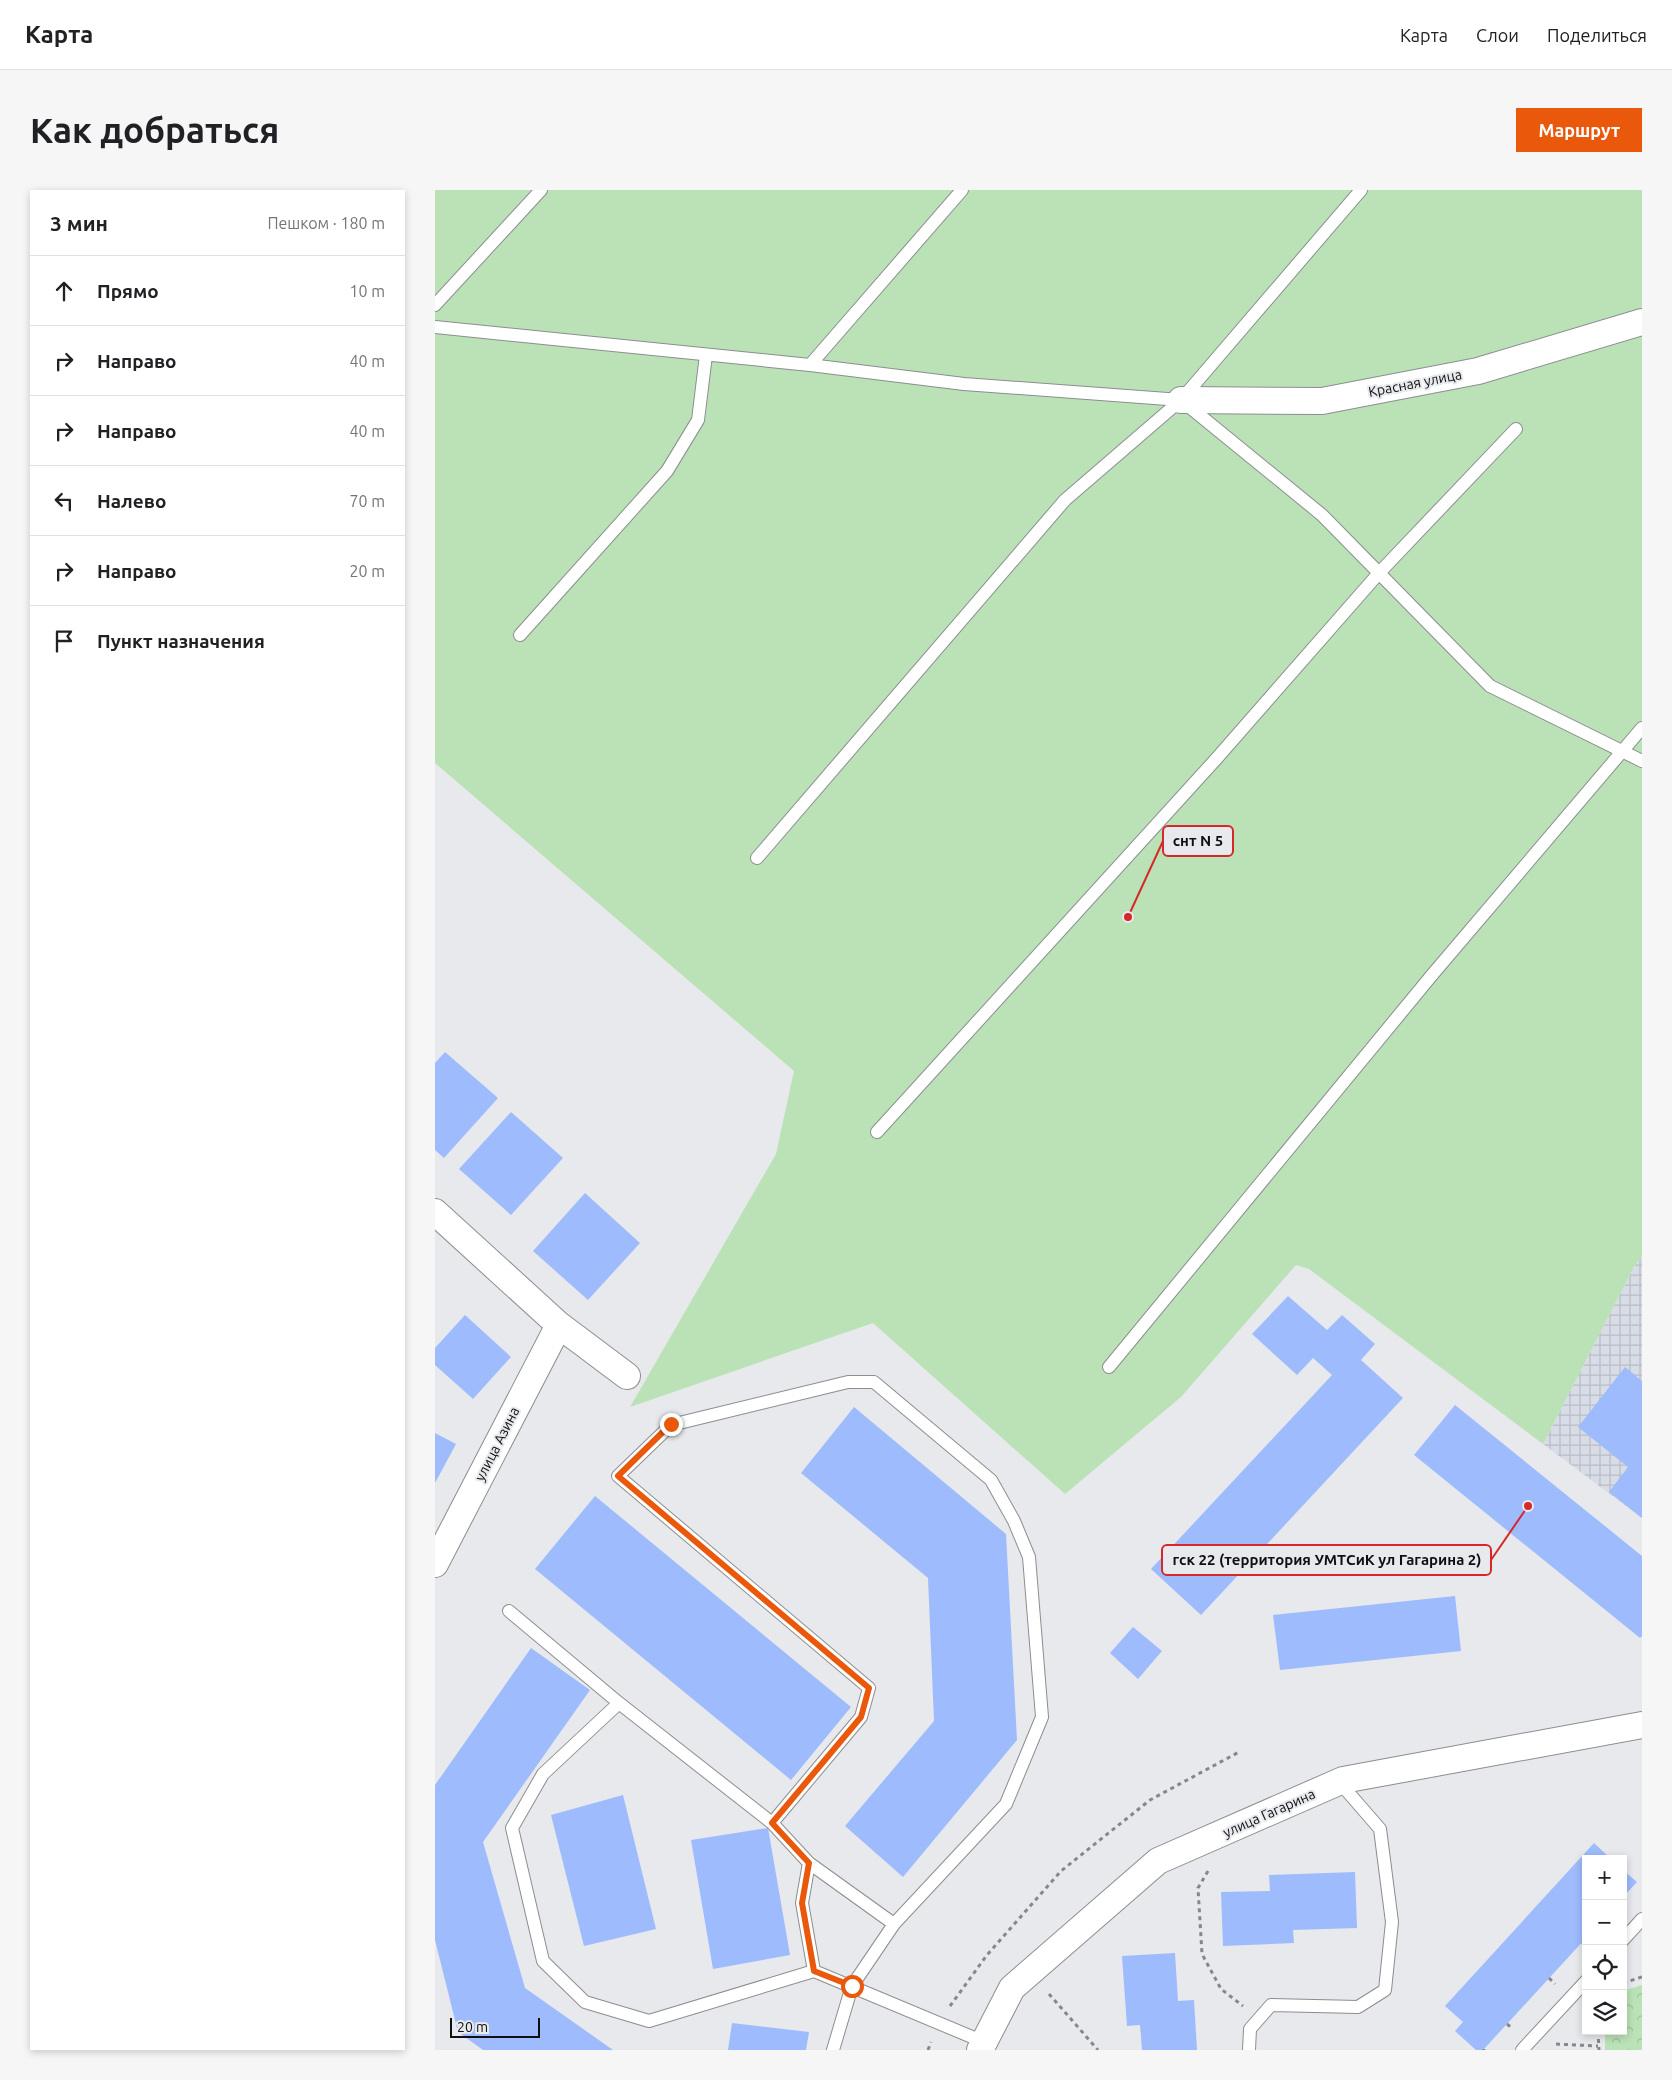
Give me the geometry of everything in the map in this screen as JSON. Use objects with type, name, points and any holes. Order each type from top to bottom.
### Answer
[{"type":"street","name":"Красная улица","points":[[1181,400],[1322,401],[1478,371],[1642,322]]},
{"type":"street","points":[[435,1212],[559,1325],[627,1376]]},
{"type":"street","name":"улица Азина","points":[[435,1564],[559,1325]]},
{"type":"street","name":"улица Гагарина","points":[[982,2046],[1012,1988],[1158,1861],[1343,1780],[1642,1725]]},
{"type":"lane","points":[[435,304],[541,190]]},
{"type":"lane","points":[[810,365],[961,190]]},
{"type":"lane","points":[[757,858],[1065,500],[1181,400],[1361,190]]},
{"type":"lane","points":[[435,327],[810,365],[964,384],[1181,400],[1322,515],[1490,686],[1642,761]]},
{"type":"lane","points":[[521,635],[667,471],[698,420],[707,354]]},
{"type":"lane","points":[[877,1132],[1217,758],[1379,573],[1516,429]]},
{"type":"lane","points":[[1109,1367],[1432,975],[1642,728]]},
{"type":"lane","points":[[772,1823],[861,1717],[869,1688],[618,1476],[671,1424],[848,1382],[874,1382],[991,1480],[1014,1521],[1029,1557],[1042,1717],[1006,1804],[894,1924],[852,1986],[833,2050]]},
{"type":"lane","points":[[509,1611],[619,1703],[772,1823],[809,1863],[894,1924]]},
{"type":"lane","points":[[619,1703],[543,1774],[512,1828],[543,1961],[585,2002],[649,2021],[814,1971],[938,2023],[982,2046]]},
{"type":"lane","points":[[1249,2050],[1250,2029],[1271,2005],[1358,2007],[1385,1990],[1393,1922],[1380,1829],[1347,1792],[1343,1780]]},
{"type":"lane","points":[[809,1863],[802,1903],[814,1971]]},
{"type":"lane","points":[[1627,1936],[1642,1919]]},
{"type":"lane","points":[[1525,2047],[1582,1985]]},
{"type":"path","points":[[928,2050],[938,2023],[987,1955],[1061,1871],[1150,1800],[1239,1752]]},
{"type":"path","points":[[1212,1864],[1199,1888],[1202,1954],[1221,1989],[1259,2019]]},
{"type":"path","points":[[1627,1982],[1642,1976]]},
{"type":"path","points":[[1044,1987],[1098,2050]]},
{"type":"path","points":[[1525,2047],[1599,2048],[1598,2035]]},
{"type":"shaded area","points":[[1642,1256],[1642,1518],[1543,1444],[1635,1265]]},
{"type":"green space","points":[[435,190],[1642,190],[1642,1256],[1635,1265],[1543,1444],[1309,1269],[1296,1265],[1181,1397],[1065,1494],[873,1323],[630,1407],[776,1154],[794,1071],[435,763]]},
{"type":"green space","points":[[1642,1985],[1642,2050],[1605,2050],[1605,2035],[1627,2035],[1627,1991]]},
{"type":"building","points":[[445,1052],[498,1098],[444,1158],[435,1150],[435,1063]]},
{"type":"building","points":[[511,1112],[563,1158],[511,1215],[459,1169]]},
{"type":"building","points":[[585,1193],[640,1243],[588,1300],[533,1251]]},
{"type":"building","points":[[1288,1296],[1327,1330],[1342,1315],[1375,1344],[1361,1360],[1403,1398],[1201,1615],[1151,1569],[1332,1375],[1313,1358],[1297,1375],[1252,1334]]},
{"type":"building","points":[[465,1315],[511,1357],[473,1399],[435,1365],[435,1348]]},
{"type":"building","points":[[1625,1367],[1642,1381],[1642,1518],[1609,1492],[1628,1467],[1578,1427]]},
{"type":"building","points":[[1455,1405],[1642,1556],[1642,1636],[1640,1638],[1414,1455]]},
{"type":"building","points":[[854,1407],[1006,1534],[1017,1740],[903,1877],[845,1826],[934,1721],[928,1578],[801,1473]]},
{"type":"building","points":[[435,1433],[456,1444],[435,1483]]},
{"type":"building","points":[[595,1496],[851,1707],[791,1780],[535,1569]]},
{"type":"building","points":[[1455,1596],[1461,1651],[1280,1670],[1273,1615]]},
{"type":"building","points":[[1133,1627],[1162,1651],[1138,1679],[1110,1653]]},
{"type":"building","points":[[531,1648],[590,1690],[483,1842],[525,1988],[613,2050],[483,2050],[458,2032],[435,1940],[435,1785]]},
{"type":"building","points":[[623,1795],[656,1929],[584,1946],[551,1815]]},
{"type":"building","points":[[768,1828],[790,1955],[713,1969],[691,1840]]},
{"type":"building","points":[[1594,1843],[1607,1855],[1583,1855]]},
{"type":"building","points":[[1582,1856],[1582,1942],[1483,2050],[1476,2050],[1455,2031],[1463,2022],[1445,2006]]},
{"type":"building","points":[[1355,1872],[1357,1928],[1293,1930],[1294,1943],[1223,1946],[1221,1892],[1270,1891],[1269,1875]]},
{"type":"building","points":[[1627,1873],[1637,1882],[1627,1893]]},
{"type":"building","points":[[1175,1953],[1178,2001],[1194,2000],[1197,2050],[1142,2050],[1140,2025],[1127,2026],[1122,1956]]},
{"type":"building","points":[[732,2023],[809,2032],[806,2050],[728,2050]]},
{"type":"place","name":"снт N 5","points":[[1128,917]]},
{"type":"place","name":"гск 22 (территория УМТСиК ул Гагарина 2)","points":[[1528,1506]]},
{"type":"route","points":[[671,1424],[618,1476],[869,1688],[861,1717],[772,1823],[809,1863],[802,1903],[814,1971],[852,1986]]}]
